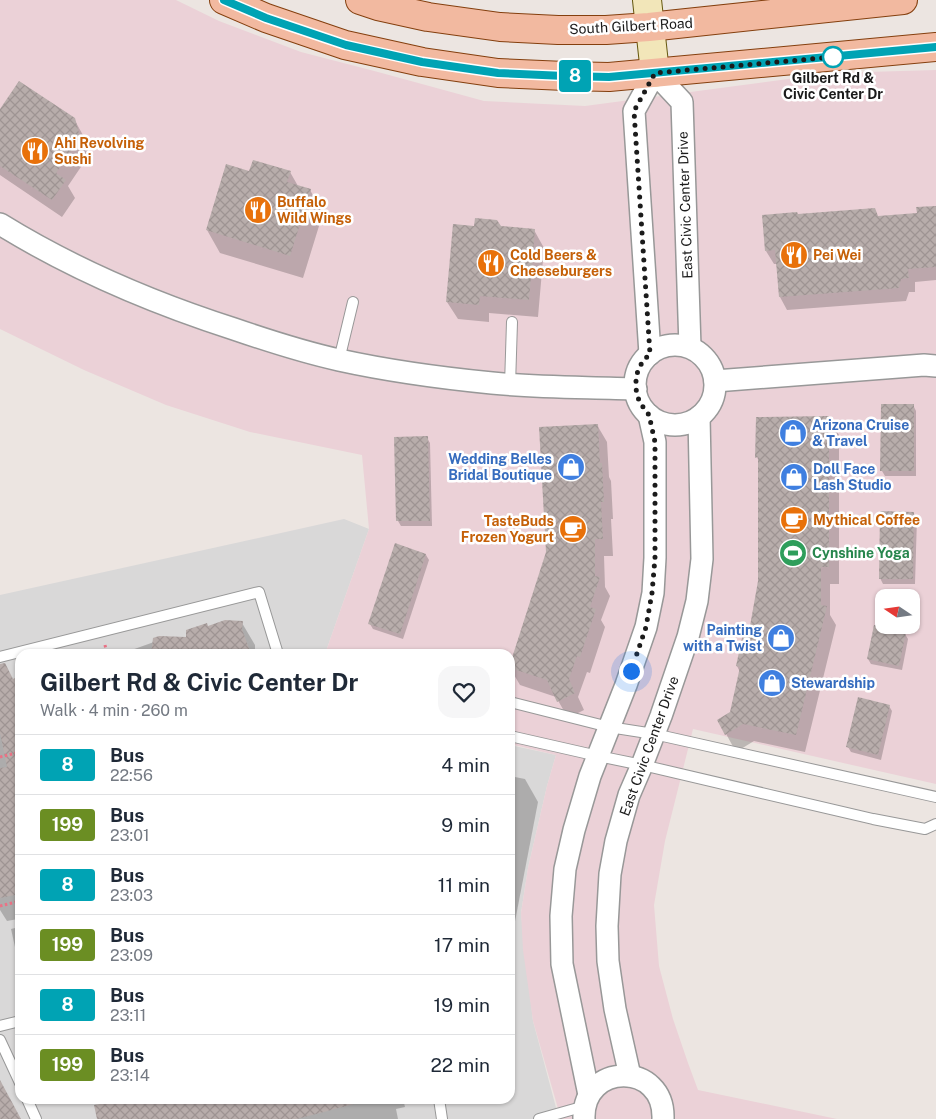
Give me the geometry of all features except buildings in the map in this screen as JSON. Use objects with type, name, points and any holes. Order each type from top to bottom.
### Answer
[{"type":"main road","points":[[224,0],[266,18],[346,45],[422,62],[498,73],[609,77],[936,47]]},
{"type":"main road","name":"South Gilbert Road","points":[[360,0],[428,17],[500,27],[558,30],[649,27],[903,0]]},
{"type":"street","points":[[647,0],[655,73],[634,111],[650,354]]},
{"type":"street","name":"East Civic Center Drive","points":[[655,73],[682,102],[690,348]]},
{"type":"street","points":[[0,224],[31,243],[131,291],[186,314],[283,346],[339,360],[429,376],[510,385],[636,389]]},
{"type":"street","points":[[679,345],[690,348],[707,361],[712,370],[715,381],[714,395],[708,407],[699,417],[687,423],[661,422],[649,415],[640,403],[636,389],[638,370],[643,361],[659,348],[679,345]]},
{"type":"street","points":[[715,381],[907,366],[936,366]]},
{"type":"street","points":[[586,1107],[562,964],[560,916],[565,869],[588,782],[626,685],[646,627],[652,593],[655,558],[655,442],[649,415]]},
{"type":"street","name":"East Civic Center Drive","points":[[630,1076],[615,1009],[608,961],[607,926],[610,874],[616,841],[629,795],[654,734],[688,637],[697,601],[702,559],[699,417]]},
{"type":"street","points":[[586,1107],[597,1085],[607,1079],[630,1076],[643,1080],[653,1088],[660,1098],[663,1119]]},
{"type":"lane","points":[[339,360],[353,302]]},
{"type":"lane","points":[[510,385],[512,322]]},
{"type":"lane","points":[[32,649],[259,592],[276,649]]},
{"type":"lane","points":[[0,657],[15,653]]},
{"type":"lane","points":[[515,703],[609,727],[654,734],[936,797]]},
{"type":"lane","points":[[515,737],[873,819],[925,829],[936,824]]},
{"type":"lane","points":[[0,1026],[15,1022]]},
{"type":"lane","points":[[0,1040],[15,1072]]},
{"type":"lane","points":[[29,1104],[36,1119]]},
{"type":"lane","points":[[440,1104],[442,1119]]},
{"type":"lane","points":[[539,1119],[586,1107]]},
{"type":"path","points":[[0,757],[15,753]]},
{"type":"path","points":[[0,906],[15,902]]},
{"type":"shaded area","points":[[0,0],[176,0],[219,21],[301,52],[484,101],[585,106],[833,73],[936,70],[936,784],[693,729],[665,841],[654,905],[659,966],[673,1019],[698,1090],[837,1119],[561,1119],[533,1021],[523,950],[521,913],[528,868],[556,755],[515,745],[515,649],[327,649],[369,529],[362,455],[250,432],[166,405],[84,370],[0,329]]},
{"type":"shaded area","points":[[344,519],[369,529],[327,649],[15,649],[15,1104],[515,1104],[515,746],[556,755],[528,868],[521,913],[533,1021],[559,1119],[0,1119],[0,595]]},
{"type":"bus line","name":"8","points":[[224,0],[266,18],[346,45],[422,62],[498,73],[609,77],[936,47]]},
{"type":"place","name":"Gilbert Rd & Civic Center Dr","points":[[833,57]]},
{"type":"place","name":"Ahi Revolving Sushi","points":[[35,151]]},
{"type":"place","name":"Buffalo Wild Wings","points":[[258,210]]},
{"type":"place","name":"Pei Wei","points":[[794,255]]},
{"type":"place","name":"Cold Beers & Cheeseburgers","points":[[491,263]]},
{"type":"place","name":"Arizona Cruise & Travel","points":[[793,433]]},
{"type":"place","name":"Wedding Belles Bridal Boutique","points":[[571,467]]},
{"type":"place","name":"Doll Face Lash Studio","points":[[794,477]]},
{"type":"place","name":"Mythical Coffee","points":[[794,520]]},
{"type":"place","name":"TasteBuds Frozen Yogurt","points":[[573,529]]},
{"type":"place","name":"Cynshine Yoga","points":[[793,553]]},
{"type":"place","name":"Painting with a Twist","points":[[781,638]]},
{"type":"place","name":"Stewardship","points":[[772,683]]},
{"type":"route","points":[[631,671],[646,627],[652,593],[655,558],[655,442],[649,415],[638,398],[636,389],[638,370],[650,354],[634,111],[655,73],[833,57]]}]
